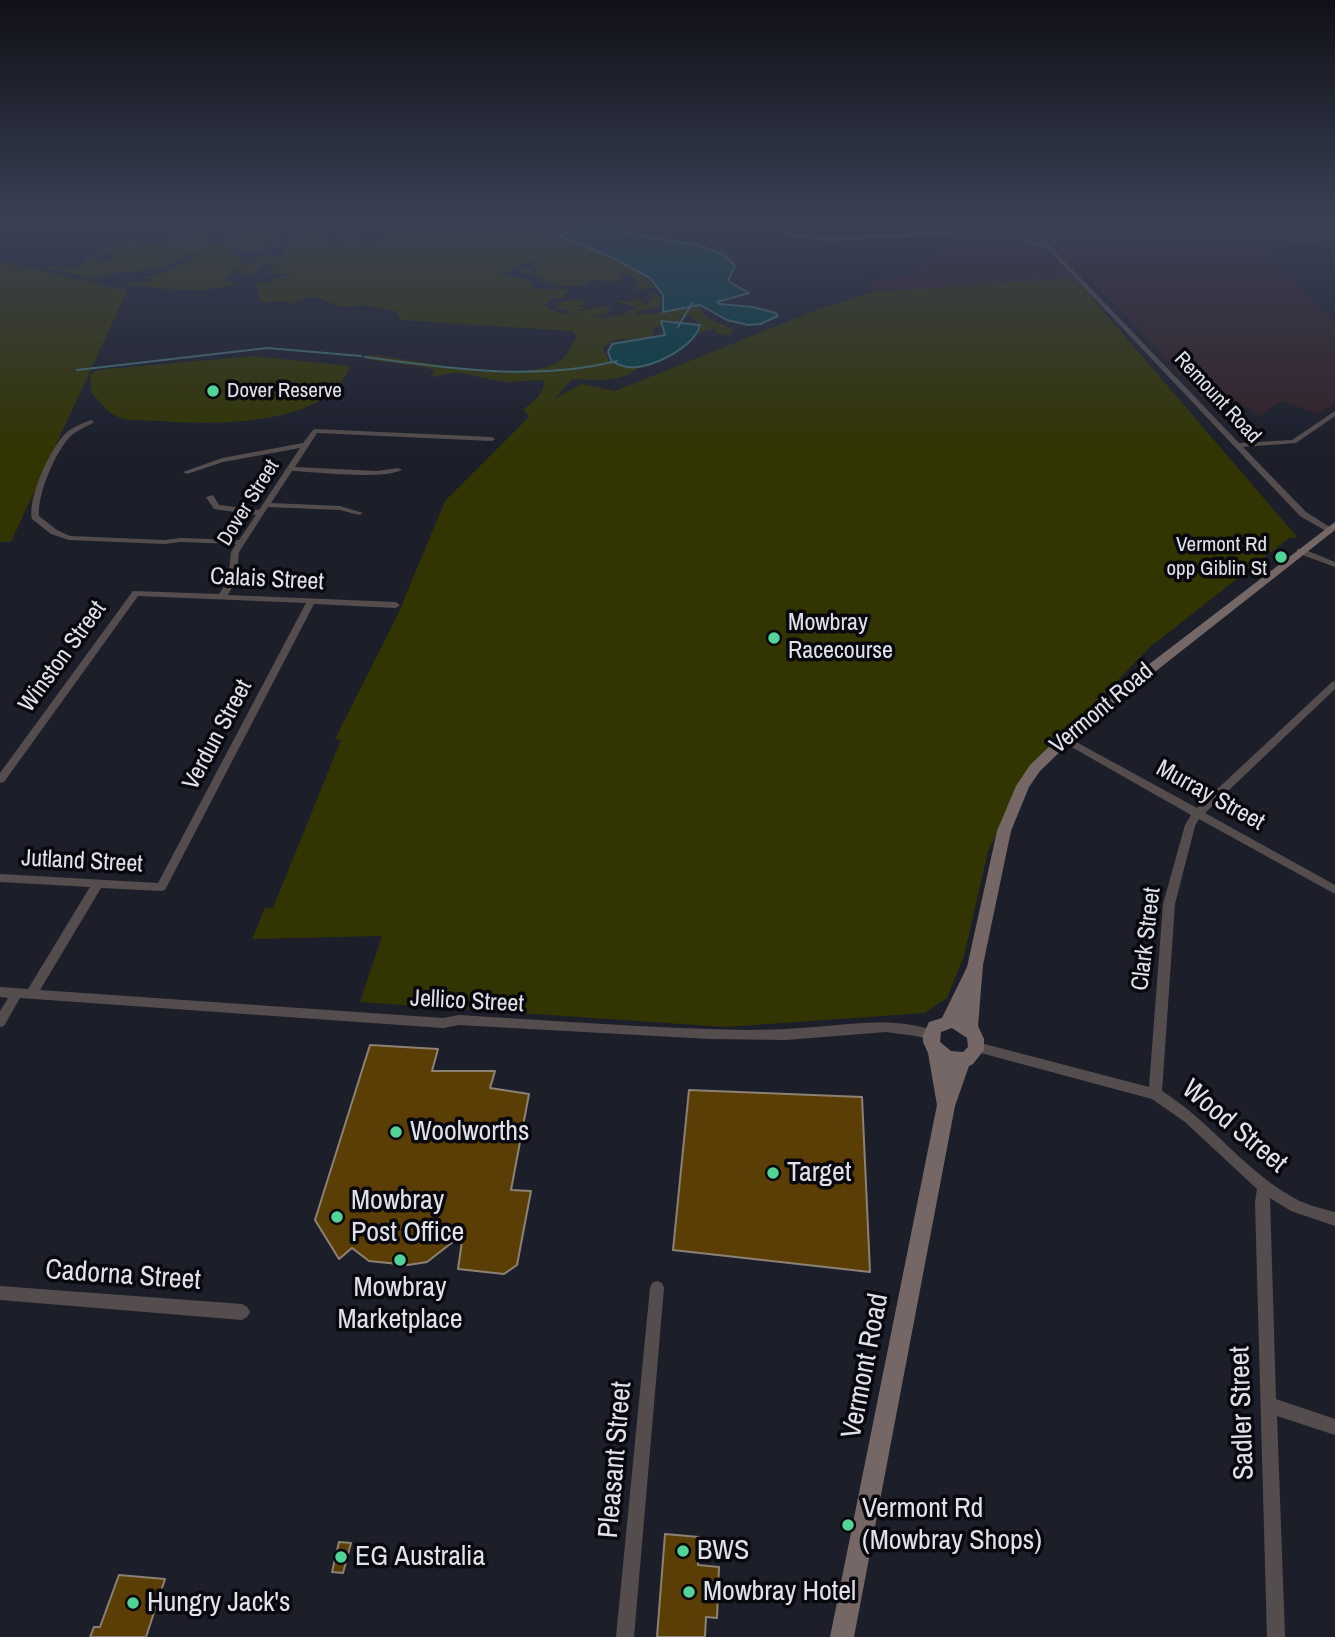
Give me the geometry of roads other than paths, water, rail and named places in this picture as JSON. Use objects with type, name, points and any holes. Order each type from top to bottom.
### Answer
[{"type":"street","name":"Remount Road","points":[[1100,299],[1303,514],[1332,527]]},
{"type":"street","points":[[1238,446],[1294,442],[1335,413]]},
{"type":"street","points":[[91,422],[68,435],[57,451],[34,505],[36,517],[54,532],[69,538],[242,542]]},
{"type":"street","name":"Dover Street","points":[[222,597],[232,580],[235,552],[315,430],[492,439]]},
{"type":"street","points":[[187,472],[222,460],[306,445]]},
{"type":"street","points":[[290,470],[377,473],[398,470]]},
{"type":"street","points":[[210,497],[218,507],[261,513]]},
{"type":"street","points":[[267,505],[340,508],[359,513]]},
{"type":"street","name":"Vermont Road","points":[[842,1637],[946,1106],[962,1060],[970,1057],[977,1047],[976,1038],[970,1029],[975,965],[1004,831],[1013,808],[1035,768],[1064,738],[1332,527]]},
{"type":"street","points":[[1300,551],[1335,565]]},
{"type":"street","name":"Calais Street","points":[[136,593],[396,605]]},
{"type":"street","name":"Winston Street","points":[[0,780],[136,593]]},
{"type":"street","name":"Verdun Street","points":[[161,887],[312,602]]},
{"type":"street","name":"Clark Street","points":[[1155,1094],[1168,904],[1191,825],[1198,813],[1335,684]]},
{"type":"street","name":"Murray Street","points":[[1064,738],[1335,890]]},
{"type":"street","name":"Jutland Street","points":[[0,878],[161,887]]},
{"type":"street","points":[[31,994],[98,884]]},
{"type":"street","name":"Vermont Road","points":[[946,1106],[933,1043],[938,1025],[948,1022],[975,965]]},
{"type":"street","name":"Jellico Street","points":[[0,992],[443,1023],[459,1020],[569,1028],[747,1035],[809,1034],[876,1026],[916,1029],[933,1043]]},
{"type":"street","points":[[0,1022],[17,993]]},
{"type":"street","points":[[948,1022],[959,1023],[970,1029]]},
{"type":"street","points":[[933,1043],[951,1060],[962,1060]]},
{"type":"street","name":"Wood Street","points":[[977,1047],[1155,1094],[1181,1110],[1264,1187],[1304,1210],[1335,1219]]},
{"type":"street","name":"Sadler Street","points":[[1264,1187],[1262,1202],[1276,1637]]},
{"type":"street","name":"Pleasant Street","points":[[625,1637],[657,1288]]},
{"type":"street","name":"Cadorna Street","points":[[0,1293],[242,1312]]},
{"type":"street","points":[[1269,1405],[1335,1427]]},
{"type":"waterway","points":[[678,327],[692,303]]},
{"type":"waterway","points":[[77,370],[267,348],[361,356]]},
{"type":"waterway","points":[[365,357],[460,369],[522,372],[554,371],[617,361]]},
{"type":"place","name":"Dover Reserve","points":[[213,391]]},
{"type":"place","name":"Vermont Rd opp Giblin St","points":[[1281,557]]},
{"type":"place","name":"Mowbray Racecourse","points":[[774,638]]},
{"type":"place","name":"Woolworths","points":[[396,1132]]},
{"type":"place","name":"Target","points":[[773,1173]]},
{"type":"place","name":"Mowbray Post Office","points":[[337,1217]]},
{"type":"place","name":"Mowbray Marketplace","points":[[400,1260]]},
{"type":"place","name":"Vermont Rd (Mowbray Shops)","points":[[848,1525]]},
{"type":"place","name":"BWS","points":[[683,1551]]},
{"type":"place","name":"EG Australia","points":[[341,1557]]},
{"type":"place","name":"Mowbray Hotel","points":[[689,1592]]},
{"type":"place","name":"Hungry Jack's","points":[[133,1603]]}]
